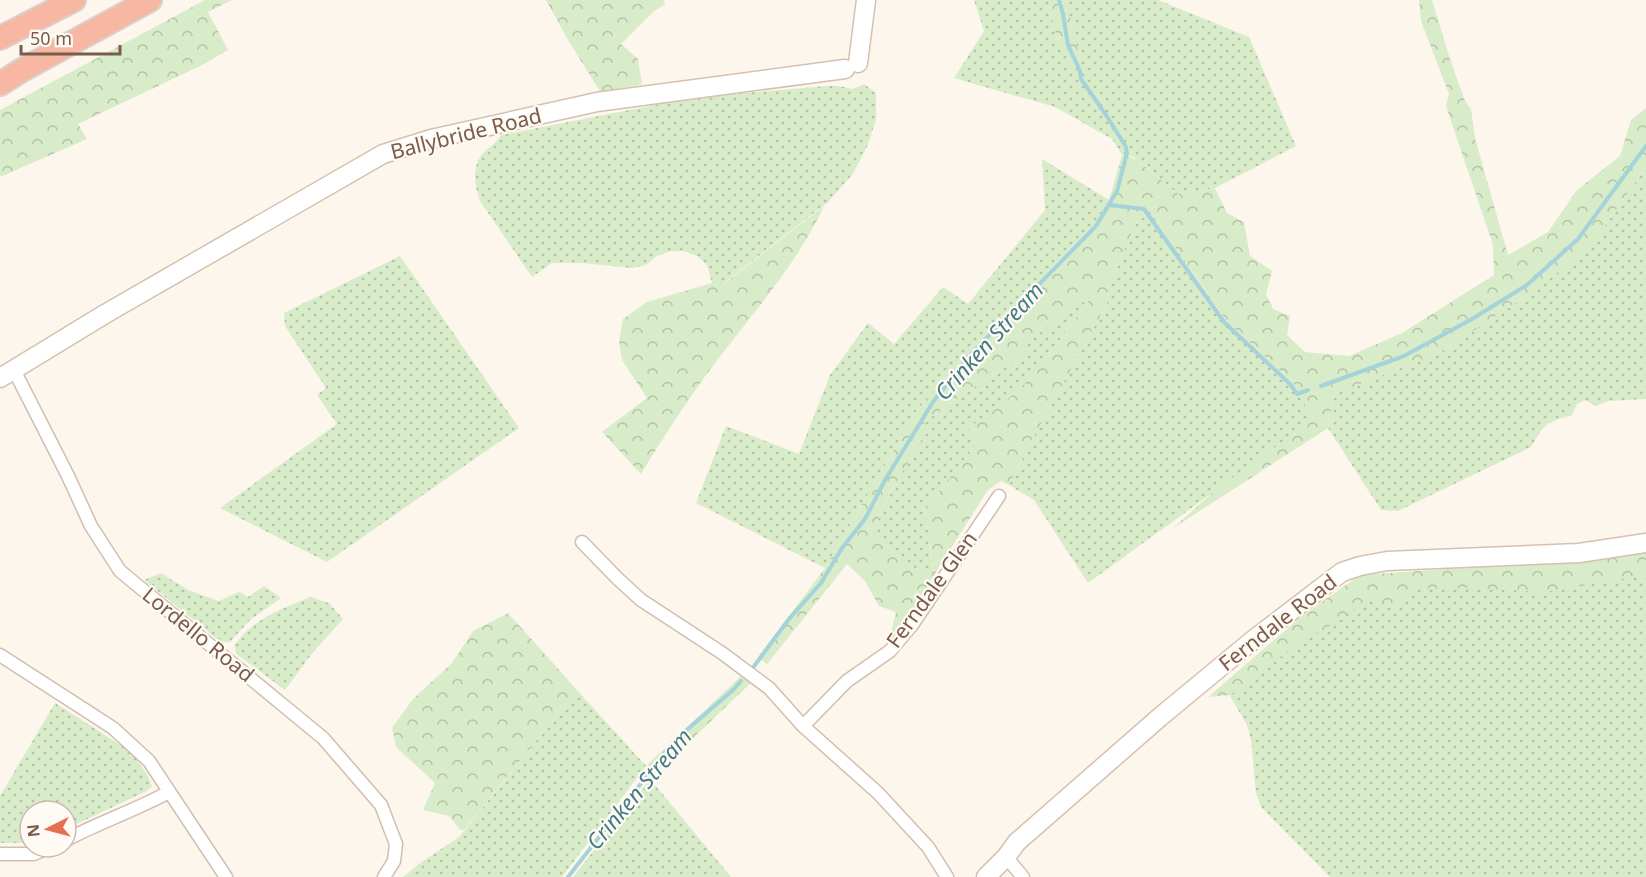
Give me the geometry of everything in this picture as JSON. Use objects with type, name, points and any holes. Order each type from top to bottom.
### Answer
[{"type":"highway","points":[[0,38],[74,0]]},
{"type":"highway","points":[[0,83],[150,0]]},
{"type":"street","name":"Ballybride Road","points":[[7,374],[105,314],[382,154],[431,139],[597,102],[851,66],[866,0]]},
{"type":"street","name":"Lordello Road","points":[[7,374],[68,476],[91,526],[120,571],[323,738],[381,805],[396,844],[394,861],[384,877]]},
{"type":"street","name":"Ferndale Glen","points":[[803,726],[847,681],[890,651],[912,625],[999,495]]},
{"type":"street","points":[[582,542],[641,600],[722,653],[769,688],[803,726],[878,793],[928,847],[947,877]]},
{"type":"street","name":"Ferndale Road","points":[[986,877],[1017,842],[1160,717],[1253,640],[1342,572],[1387,561],[1579,553],[1646,543]]},
{"type":"street","points":[[0,655],[112,728],[149,761],[226,877]]},
{"type":"street","points":[[78,834],[96,824],[143,806],[169,792]]},
{"type":"street","points":[[0,854],[18,854]]},
{"type":"street","points":[[1006,857],[1023,877]]},
{"type":"green space","points":[[205,0],[232,0],[208,12],[228,50],[204,64],[78,124],[87,139],[0,177],[0,110]]},
{"type":"green space","points":[[546,0],[664,0],[665,4],[653,12],[621,44],[638,59],[642,84],[601,93]]},
{"type":"green space","points":[[974,0],[1049,0],[1057,41],[1067,6],[1066,0],[1158,0],[1249,37],[1296,146],[1215,188],[1178,194],[1134,157],[1122,155],[1112,139],[1055,107],[954,78],[984,31]]},
{"type":"green space","points":[[1049,0],[1066,0],[1080,59],[1073,70],[1057,41]]},
{"type":"green space","points":[[1419,0],[1432,0],[1451,62],[1465,101],[1471,109],[1475,138],[1508,255],[1548,232],[1577,190],[1620,156],[1631,120],[1646,108],[1646,167],[1588,250],[1523,298],[1441,352],[1335,394],[1328,428],[1172,529],[1219,487],[1313,420],[1294,384],[1226,320],[1150,211],[1135,225],[1108,288],[1107,304],[1009,485],[1001,481],[988,490],[905,624],[888,644],[896,612],[879,606],[865,581],[847,564],[767,664],[758,657],[825,568],[917,410],[990,329],[1096,223],[1109,200],[1122,155],[1136,159],[1178,194],[1215,188],[1227,213],[1244,222],[1250,256],[1272,271],[1266,294],[1273,309],[1290,316],[1287,335],[1305,352],[1349,356],[1402,333],[1494,275],[1493,245],[1446,106],[1449,94],[1421,21]],"holes":[[[1092,296],[1033,376],[999,407],[968,428],[976,445],[925,509],[934,574],[912,567],[871,534],[891,491],[927,431],[924,422],[1020,358],[1031,339]]]},
{"type":"green space","points":[[864,84],[876,93],[876,119],[868,145],[852,175],[828,202],[724,283],[712,283],[707,265],[697,256],[684,251],[671,251],[657,256],[646,265],[632,268],[582,263],[552,263],[532,277],[478,196],[475,179],[477,162],[501,135],[696,97],[827,86],[853,89]]},
{"type":"green space","points":[[1042,159],[1109,200],[1096,223],[990,329],[917,410],[825,568],[696,503],[726,426],[799,454],[830,375],[868,323],[894,344],[943,287],[968,304],[1045,210]]},
{"type":"green space","points":[[1646,167],[1646,399],[1608,401],[1596,406],[1585,400],[1577,404],[1572,415],[1547,425],[1531,447],[1398,511],[1381,510],[1328,428],[1335,394],[1441,352],[1523,298],[1588,250]]},
{"type":"green space","points":[[824,206],[788,268],[695,390],[641,474],[602,432],[647,398],[622,360],[619,341],[623,319],[647,302],[712,283],[725,283]]},
{"type":"green space","points":[[1150,211],[1225,319],[1294,384],[1313,420],[1088,583],[1034,500],[1009,485],[1107,304],[1108,288],[1135,225]]},
{"type":"green space","points":[[400,256],[519,428],[327,562],[220,508],[337,424],[317,395],[326,388],[285,326],[284,313]]},
{"type":"green space","points":[[1094,293],[1033,376],[999,407],[969,428],[976,445],[925,509],[934,575],[912,567],[871,534],[924,422],[1020,358],[1031,339]]},
{"type":"green space","points":[[1646,550],[1646,575],[1545,592],[1468,588],[1410,589],[1398,605],[1365,601],[1341,619],[1288,651],[1230,695],[1208,697],[1302,616],[1360,575],[1461,568]]},
{"type":"green space","points":[[1646,554],[1646,877],[1330,877],[1261,807],[1256,793],[1251,739],[1247,725],[1223,684],[1353,582]]},
{"type":"green space","points":[[161,573],[188,590],[219,601],[239,592],[248,597],[264,586],[281,598],[250,620],[230,642],[222,643],[144,580]]},
{"type":"green space","points":[[311,597],[329,603],[343,619],[314,651],[285,690],[235,653],[234,646],[250,628],[259,622],[279,610]]},
{"type":"green space","points":[[508,613],[577,690],[464,830],[460,830],[449,816],[423,810],[435,783],[396,747],[392,728],[413,699],[452,663],[473,631]]},
{"type":"green space","points":[[744,673],[754,680],[650,779],[646,766]]},
{"type":"green space","points":[[577,690],[646,766],[562,877],[403,877],[459,837]]},
{"type":"green space","points":[[55,703],[130,751],[147,774],[152,786],[147,791],[78,823],[78,799],[18,799],[18,843],[0,843],[0,796]]},
{"type":"green space","points":[[650,779],[731,877],[573,877]]},
{"type":"waterway","name":"Crinken Stream","points":[[752,669],[789,619],[821,583],[842,548],[865,519],[885,480],[933,402],[971,354],[1096,226],[1117,191],[1127,153],[1126,147],[1081,79],[1080,71],[1068,45],[1059,0]]},
{"type":"waterway","points":[[1321,386],[1404,356],[1472,319],[1527,285],[1578,239],[1646,146]]},
{"type":"waterway","points":[[1109,205],[1144,209],[1224,322],[1291,385],[1297,394],[1308,390]]},
{"type":"waterway","name":"Crinken Stream","points":[[568,877],[674,741],[741,681]]}]
